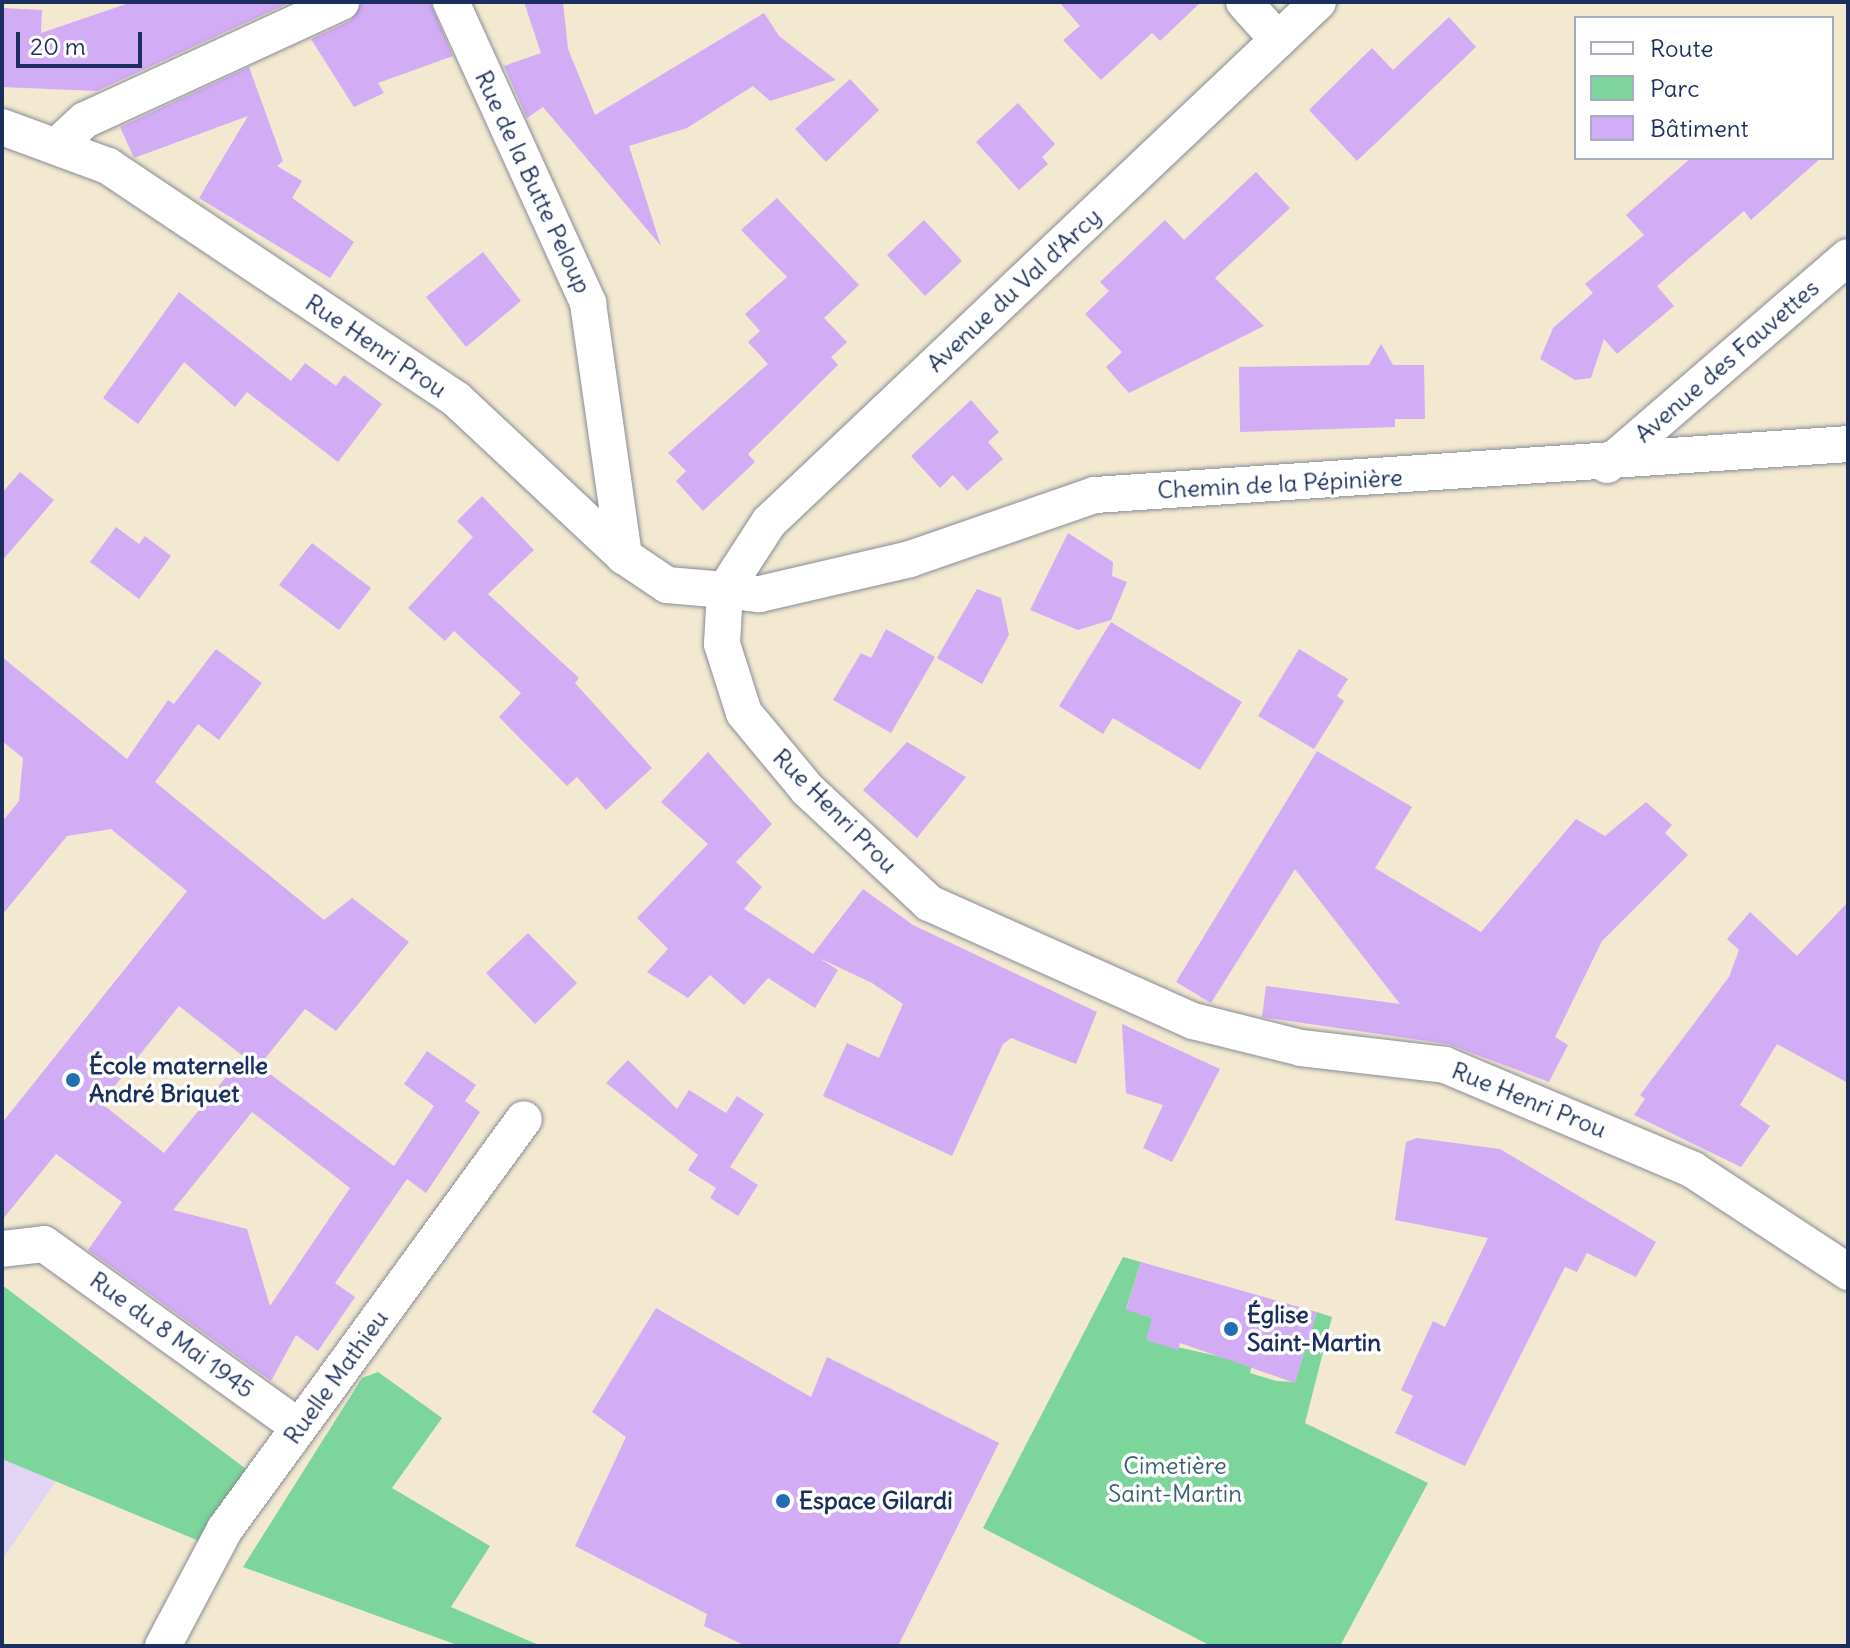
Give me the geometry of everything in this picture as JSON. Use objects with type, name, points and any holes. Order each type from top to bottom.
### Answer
[{"type":"street","points":[[59,144],[85,120],[341,2]]},
{"type":"street","name":"Rue de la Butte Peloup","points":[[451,2],[588,303],[624,556]]},
{"type":"street","points":[[1244,2],[1278,40]]},
{"type":"street","name":"Avenue du Val d'Arcy","points":[[725,590],[769,522],[1318,2]]},
{"type":"street","name":"Rue Henri Prou","points":[[2,127],[59,144],[108,166],[456,399],[624,556],[667,585],[725,590],[722,644],[744,713],[808,790],[929,903],[1193,1021],[1301,1048],[1445,1065],[1693,1170],[1848,1272]]},
{"type":"street","name":"Avenue des Fauvettes","points":[[1607,465],[1848,257]]},
{"type":"street","name":"Chemin de la Pépinière","points":[[725,590],[760,594],[910,559],[1095,495],[1607,465],[1848,444]]},
{"type":"street","name":"Ruelle Mathieu","points":[[163,1646],[225,1529],[524,1119]]},
{"type":"street","name":"Rue du 8 Mai 1945","points":[[2,1249],[44,1244],[299,1427]]},
{"type":"shaded area","points":[[2,1459],[56,1481],[2,1560]]},
{"type":"green space","name":"Cimetière Saint-Martin","points":[[1123,1257],[1141,1262],[1126,1309],[1152,1318],[1147,1340],[1252,1364],[1250,1373],[1276,1381],[1295,1382],[1317,1312],[1332,1317],[1305,1423],[1428,1483],[1340,1646],[1211,1646],[983,1528]]},
{"type":"green space","points":[[2,1285],[254,1475],[211,1546],[2,1459]]},
{"type":"green space","points":[[378,1372],[442,1418],[392,1488],[490,1546],[451,1607],[541,1646],[460,1646],[243,1567],[362,1378]]},
{"type":"building","points":[[132,2],[291,2],[97,91],[2,87],[2,8],[42,10],[41,33]]},
{"type":"building","points":[[362,2],[430,2],[453,56],[378,83],[384,93],[354,107],[311,39],[350,21]]},
{"type":"building","points":[[524,2],[563,2],[568,49],[595,115],[764,13],[779,36],[836,80],[770,101],[753,86],[687,128],[629,146],[661,246],[543,107],[527,118],[504,66],[541,53]]},
{"type":"building","points":[[1059,2],[1201,2],[1160,41],[1152,33],[1101,80],[1063,40],[1080,26]]},
{"type":"building","points":[[1449,17],[1476,47],[1357,161],[1309,110],[1372,48],[1393,70]]},
{"type":"building","points":[[249,67],[283,161],[277,166],[302,181],[292,198],[354,242],[330,278],[199,198],[248,116],[134,158],[120,127]]},
{"type":"building","points":[[850,79],[879,110],[826,162],[795,129]]},
{"type":"building","points":[[1018,103],[1055,144],[1042,157],[1048,164],[1019,190],[976,142]]},
{"type":"building","points":[[1689,160],[1819,160],[1751,220],[1744,211],[1657,286],[1674,306],[1617,354],[1604,339],[1591,378],[1575,380],[1540,359],[1553,328],[1593,293],[1585,284],[1644,235],[1626,215]]},
{"type":"building","points":[[1256,172],[1290,208],[1215,278],[1264,326],[1129,393],[1106,367],[1122,352],[1085,314],[1109,291],[1100,282],[1165,220],[1184,240]]},
{"type":"building","points":[[777,198],[859,285],[824,318],[847,342],[831,357],[838,365],[748,454],[755,462],[703,511],[676,481],[686,471],[668,453],[768,364],[748,342],[760,331],[745,314],[787,277],[741,230]]},
{"type":"building","points":[[924,220],[962,261],[925,296],[887,255]]},
{"type":"building","points":[[483,252],[521,301],[466,347],[426,297]]},
{"type":"building","points":[[179,292],[291,381],[305,363],[336,386],[344,375],[382,404],[338,462],[247,392],[235,407],[184,362],[138,424],[103,398]]},
{"type":"building","points":[[1381,344],[1393,365],[1424,365],[1425,419],[1395,419],[1395,427],[1240,432],[1239,367],[1369,365]]},
{"type":"building","points":[[971,400],[999,432],[988,442],[1003,459],[967,491],[953,475],[940,488],[911,456]]},
{"type":"building","points":[[20,472],[54,500],[2,561],[2,493]]},
{"type":"building","points":[[482,496],[534,550],[488,594],[579,678],[575,683],[652,768],[606,810],[577,777],[567,786],[499,717],[521,693],[454,631],[445,641],[408,608],[473,537],[457,521]]},
{"type":"building","points":[[116,527],[139,544],[145,536],[171,556],[139,599],[90,562]]},
{"type":"building","points":[[1068,533],[1113,562],[1112,576],[1127,582],[1111,620],[1078,630],[1030,610]]},
{"type":"building","points":[[312,543],[371,588],[339,630],[279,585]]},
{"type":"building","points":[[977,589],[1001,598],[1009,635],[982,684],[937,658]]},
{"type":"building","points":[[1111,622],[1242,702],[1200,770],[1113,718],[1103,734],[1059,706]]},
{"type":"building","points":[[886,629],[935,657],[891,733],[833,700],[861,653],[871,658]]},
{"type":"building","points":[[216,649],[262,683],[219,740],[198,724],[155,782],[324,920],[352,898],[409,942],[336,1031],[305,1009],[259,1066],[394,1166],[434,1106],[404,1084],[427,1051],[476,1085],[465,1101],[480,1112],[426,1193],[407,1179],[335,1283],[355,1297],[318,1351],[296,1335],[271,1381],[88,1250],[122,1202],[56,1154],[2,1220],[2,1123],[187,891],[111,829],[67,836],[2,915],[2,822],[19,801],[23,758],[2,741],[2,657],[127,759],[168,700],[174,704]],"holes":[[[179,1006],[243,1056],[164,1153],[101,1103]],[[252,1112],[350,1188],[270,1306],[247,1229],[173,1210]]]},
{"type":"building","points":[[1299,649],[1348,679],[1337,696],[1344,701],[1314,749],[1258,716]]},
{"type":"building","points":[[907,742],[966,777],[917,838],[863,790]]},
{"type":"building","points":[[1317,751],[1412,807],[1375,868],[1481,932],[1576,819],[1605,836],[1646,802],[1672,825],[1665,833],[1688,855],[1602,941],[1555,1037],[1568,1045],[1549,1082],[1448,1044],[1262,1017],[1266,986],[1400,1004],[1295,869],[1211,1003],[1176,982]]},
{"type":"building","points":[[708,752],[772,824],[736,862],[762,887],[744,909],[813,954],[863,889],[913,925],[1097,1012],[1076,1064],[1011,1038],[1003,1044],[952,1156],[823,1096],[847,1043],[879,1058],[903,1004],[872,983],[819,958],[838,970],[815,1008],[768,978],[744,1005],[710,975],[688,998],[647,972],[668,949],[637,918],[708,844],[661,802]]},
{"type":"building","points":[[1848,902],[1848,1083],[1777,1044],[1740,1105],[1770,1126],[1741,1167],[1634,1115],[1645,1099],[1640,1095],[1729,977],[1739,950],[1727,939],[1750,912],[1797,956]]},
{"type":"building","points":[[528,933],[577,983],[535,1024],[486,973]]},
{"type":"building","points":[[1122,1024],[1220,1069],[1172,1162],[1143,1148],[1163,1105],[1126,1093]]},
{"type":"building","points":[[628,1060],[677,1109],[689,1090],[726,1113],[737,1096],[764,1114],[730,1167],[758,1185],[738,1216],[710,1198],[716,1188],[688,1170],[698,1155],[606,1083]]},
{"type":"building","points":[[1417,1138],[1500,1149],[1656,1242],[1636,1277],[1587,1253],[1577,1272],[1565,1267],[1465,1466],[1395,1433],[1413,1396],[1401,1390],[1433,1321],[1445,1327],[1488,1238],[1395,1220],[1406,1142]]},
{"type":"building","name":"Église Saint-Martin","points":[[1141,1262],[1317,1312],[1295,1383],[1180,1343],[1178,1350],[1146,1340],[1152,1318],[1126,1310]]},
{"type":"building","name":"Espace Gilardi","points":[[656,1308],[811,1397],[827,1357],[999,1443],[898,1646],[746,1646],[704,1626],[707,1614],[575,1546],[626,1437],[592,1412]]},
{"type":"place","name":"École maternelle André Briquet","points":[[73,1080]]},
{"type":"place","name":"Église Saint-Martin","points":[[1231,1329]]},
{"type":"place","name":"Espace Gilardi","points":[[783,1501]]}]
